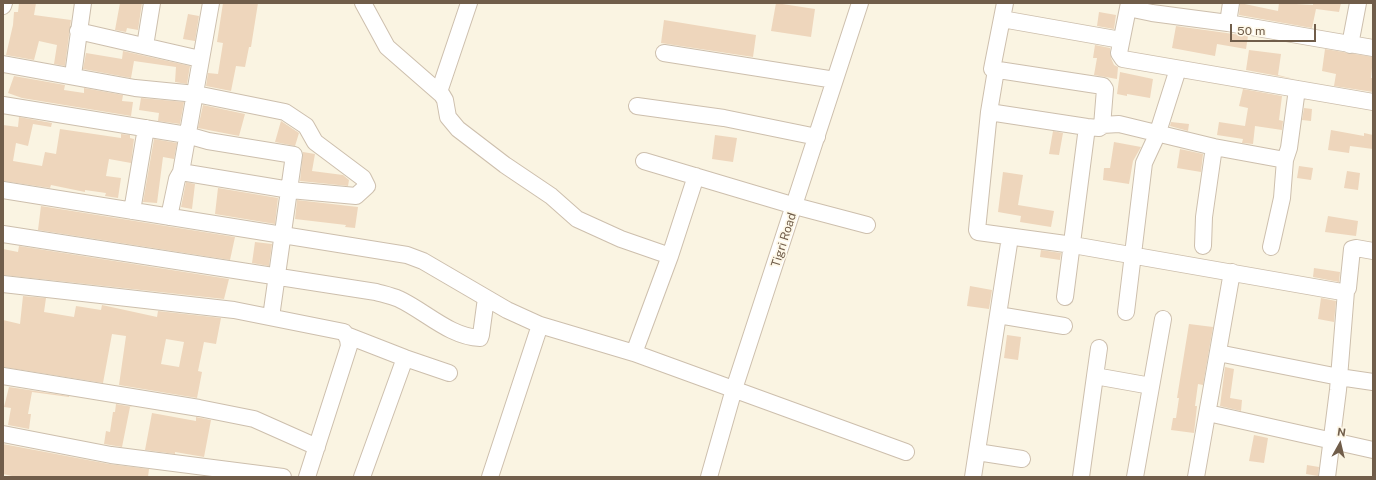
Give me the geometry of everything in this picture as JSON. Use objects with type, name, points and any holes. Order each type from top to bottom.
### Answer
[{"type":"street","points":[[73,75],[83,3]]},
{"type":"street","points":[[145,46],[152,3]]},
{"type":"street","points":[[169,217],[177,179],[181,172],[211,3]]},
{"type":"street","points":[[363,3],[387,47],[439,92],[445,100],[448,117],[458,129],[505,165],[551,196],[577,219],[621,239],[670,256]]},
{"type":"street","points":[[439,92],[469,3]]},
{"type":"street","name":"Tigri Road","points":[[714,475],[734,389],[795,206],[860,3]]},
{"type":"street","points":[[1005,3],[992,69],[1103,86],[1104,89],[1094,126],[1065,297]]},
{"type":"street","points":[[1228,23],[1231,3]]},
{"type":"street","points":[[1350,45],[1358,3]]},
{"type":"street","points":[[1373,48],[1228,23],[1152,13],[1128,5],[1119,53],[1123,59],[1373,102]]},
{"type":"street","points":[[1002,19],[1121,40]]},
{"type":"street","points":[[78,31],[200,59]]},
{"type":"street","points":[[664,53],[835,80]]},
{"type":"street","points":[[3,64],[73,75],[135,88],[196,94],[285,112],[306,126],[315,142],[363,178],[368,186],[356,196],[290,190],[181,172]]},
{"type":"street","points":[[1126,312],[1144,163],[1157,134],[1178,69]]},
{"type":"street","points":[[996,70],[989,112],[978,232],[1073,245],[1346,291]]},
{"type":"street","points":[[1272,247],[1282,198],[1285,160],[1289,148],[1297,89]]},
{"type":"street","points":[[3,105],[187,134],[208,141],[294,155],[271,317]]},
{"type":"street","points":[[637,106],[724,118],[817,137]]},
{"type":"street","points":[[989,112],[1094,126],[1119,124],[1214,147],[1285,160]]},
{"type":"street","points":[[132,211],[146,128]]},
{"type":"street","points":[[1203,246],[1204,217],[1214,147]]},
{"type":"street","points":[[644,161],[795,206],[867,225]]},
{"type":"street","points":[[634,353],[670,256],[696,176]]},
{"type":"street","points":[[3,190],[406,255],[423,261],[507,310],[540,325],[634,353],[906,452]]},
{"type":"street","points":[[3,234],[376,292],[399,299],[451,330],[475,338],[480,338],[481,335],[486,298]]},
{"type":"street","points":[[973,477],[1010,237]]},
{"type":"street","points":[[1327,477],[1339,377],[1346,291],[1352,249],[1356,248],[1373,251]]},
{"type":"street","points":[[1196,477],[1232,272]]},
{"type":"street","points":[[3,284],[234,310],[337,329],[346,335],[449,373]]},
{"type":"street","points":[[998,315],[1064,326]]},
{"type":"street","points":[[1135,477],[1163,319]]},
{"type":"street","points":[[490,477],[540,325]]},
{"type":"street","points":[[307,477],[349,346],[346,335]]},
{"type":"street","points":[[1080,477],[1099,348]]},
{"type":"street","points":[[1218,353],[1339,377],[1373,382]]},
{"type":"street","points":[[362,477],[405,358]]},
{"type":"street","points":[[3,376],[199,408],[254,419],[317,447]]},
{"type":"street","points":[[1095,376],[1151,386]]},
{"type":"street","points":[[1208,413],[1373,450]]},
{"type":"street","points":[[3,434],[111,455],[283,477]]},
{"type":"street","points":[[977,452],[1022,459]]},
{"type":"street","points":[[200,477],[215,468]]},
{"type":"building","points":[[19,3],[36,3],[34,15],[71,20],[65,66],[54,64],[57,45],[39,41],[34,60],[6,55],[13,25],[14,12],[18,12]]},
{"type":"building","points":[[120,3],[142,3],[138,30],[127,28],[126,32],[115,30]]},
{"type":"building","points":[[223,3],[258,3],[251,47],[249,47],[245,67],[236,66],[231,91],[206,86],[208,73],[218,74],[223,43],[217,42]]},
{"type":"building","points":[[776,3],[815,9],[811,37],[771,31]]},
{"type":"building","points":[[1240,3],[1278,11],[1279,3],[1313,5],[1313,3],[1341,3],[1339,12],[1316,9],[1312,28],[1239,15]]},
{"type":"building","points":[[1099,12],[1116,15],[1114,29],[1097,26]]},
{"type":"building","points":[[188,14],[199,16],[195,41],[183,39]]},
{"type":"building","points":[[664,20],[756,35],[753,57],[661,43]]},
{"type":"building","points":[[1176,26],[1248,36],[1246,49],[1217,44],[1215,56],[1172,48]]},
{"type":"building","points":[[1095,45],[1110,48],[1111,58],[1114,65],[1118,67],[1117,79],[1094,75],[1097,58],[1093,58]]},
{"type":"building","points":[[1325,49],[1373,57],[1371,78],[1373,78],[1373,92],[1334,86],[1336,74],[1322,71]]},
{"type":"building","points":[[1249,50],[1281,54],[1278,75],[1294,79],[1246,70]]},
{"type":"building","points":[[123,51],[190,66],[187,84],[175,82],[176,67],[134,61],[131,78],[83,69],[86,53],[122,59]]},
{"type":"building","points":[[1120,72],[1153,79],[1150,98],[1127,94],[1127,96],[1117,94]]},
{"type":"building","points":[[14,76],[65,85],[64,90],[84,93],[84,88],[123,95],[122,101],[133,102],[131,116],[22,98],[8,93]]},
{"type":"building","points":[[1243,89],[1282,96],[1279,120],[1283,121],[1282,130],[1255,126],[1253,144],[1242,143],[1243,139],[1217,135],[1219,122],[1245,126],[1248,108],[1239,106]]},
{"type":"building","points":[[141,98],[184,102],[180,124],[158,121],[159,113],[139,110]]},
{"type":"building","points":[[203,105],[245,114],[239,136],[198,128]]},
{"type":"building","points":[[1304,108],[1312,109],[1311,121],[1302,120]]},
{"type":"building","points":[[19,117],[52,123],[51,127],[33,124],[28,146],[16,143],[13,161],[42,166],[45,152],[56,154],[60,129],[121,138],[121,134],[130,135],[130,138],[134,139],[131,163],[109,159],[106,176],[121,178],[118,198],[105,196],[106,193],[85,190],[85,192],[51,185],[50,188],[3,181],[3,125],[18,127]]},
{"type":"building","points":[[281,121],[299,133],[295,146],[275,142]]},
{"type":"building","points":[[1171,122],[1189,124],[1188,131],[1170,126]]},
{"type":"building","points":[[1331,130],[1364,136],[1364,133],[1373,135],[1373,149],[1350,146],[1349,153],[1328,150]]},
{"type":"building","points":[[1053,131],[1063,133],[1059,155],[1049,154]]},
{"type":"building","points":[[715,135],[737,138],[733,162],[712,159]]},
{"type":"building","points":[[154,139],[177,143],[174,159],[163,157],[157,203],[143,202]]},
{"type":"building","points":[[1114,142],[1141,147],[1133,161],[1129,184],[1103,180],[1104,168],[1110,168]]},
{"type":"building","points":[[1180,149],[1203,154],[1201,172],[1177,168]]},
{"type":"building","points":[[303,152],[315,154],[312,171],[343,175],[349,180],[348,186],[300,181]]},
{"type":"building","points":[[1299,166],[1313,168],[1311,180],[1297,178]]},
{"type":"building","points":[[1347,171],[1360,173],[1358,190],[1344,188]]},
{"type":"building","points":[[1003,172],[1023,175],[1018,205],[1054,211],[1051,227],[1020,222],[1021,216],[998,212]]},
{"type":"building","points":[[186,182],[195,184],[192,209],[181,207]]},
{"type":"building","points":[[218,188],[278,198],[275,224],[215,214]]},
{"type":"building","points":[[297,200],[358,207],[355,228],[345,227],[346,225],[295,219]]},
{"type":"building","points":[[41,206],[235,237],[230,260],[38,230]]},
{"type":"building","points":[[1328,216],[1358,221],[1356,236],[1325,232]]},
{"type":"building","points":[[255,242],[272,244],[269,266],[252,263]]},
{"type":"building","points":[[19,246],[229,279],[224,299],[3,275],[3,249],[18,252]]},
{"type":"building","points":[[1041,250],[1061,253],[1060,260],[1040,257]]},
{"type":"building","points":[[1314,268],[1340,272],[1339,282],[1313,277]]},
{"type":"building","points":[[970,286],[992,290],[989,309],[967,306]]},
{"type":"building","points":[[23,296],[46,298],[44,312],[74,317],[76,306],[101,310],[102,305],[157,317],[158,311],[221,318],[216,344],[204,342],[198,371],[202,372],[197,398],[119,385],[126,336],[112,334],[103,383],[3,367],[3,320],[20,324]],"holes":[[[166,339],[184,342],[179,367],[161,364]]]},
{"type":"building","points":[[1321,298],[1336,301],[1334,322],[1318,319]]},
{"type":"building","points":[[1189,324],[1213,327],[1203,385],[1198,384],[1195,406],[1197,406],[1194,433],[1171,430],[1173,418],[1176,418],[1179,398],[1177,398]]},
{"type":"building","points":[[1007,335],[1021,337],[1018,360],[1004,358]]},
{"type":"building","points":[[1225,367],[1234,369],[1230,398],[1242,400],[1241,411],[1220,406]]},
{"type":"building","points":[[9,387],[69,397],[32,392],[28,414],[31,414],[29,429],[8,425],[11,408],[4,407]]},
{"type":"building","points":[[116,404],[133,407],[130,407],[122,447],[104,444],[106,431],[110,432],[113,412],[115,412]]},
{"type":"building","points":[[152,413],[196,421],[196,417],[211,420],[204,457],[175,452],[175,454],[145,450]]},
{"type":"building","points":[[1254,435],[1268,438],[1264,463],[1249,461]]},
{"type":"building","points":[[3,444],[109,464],[149,469],[148,477],[11,477],[12,476],[3,474]]},
{"type":"building","points":[[1307,465],[1319,467],[1318,476],[1306,474]]}]
